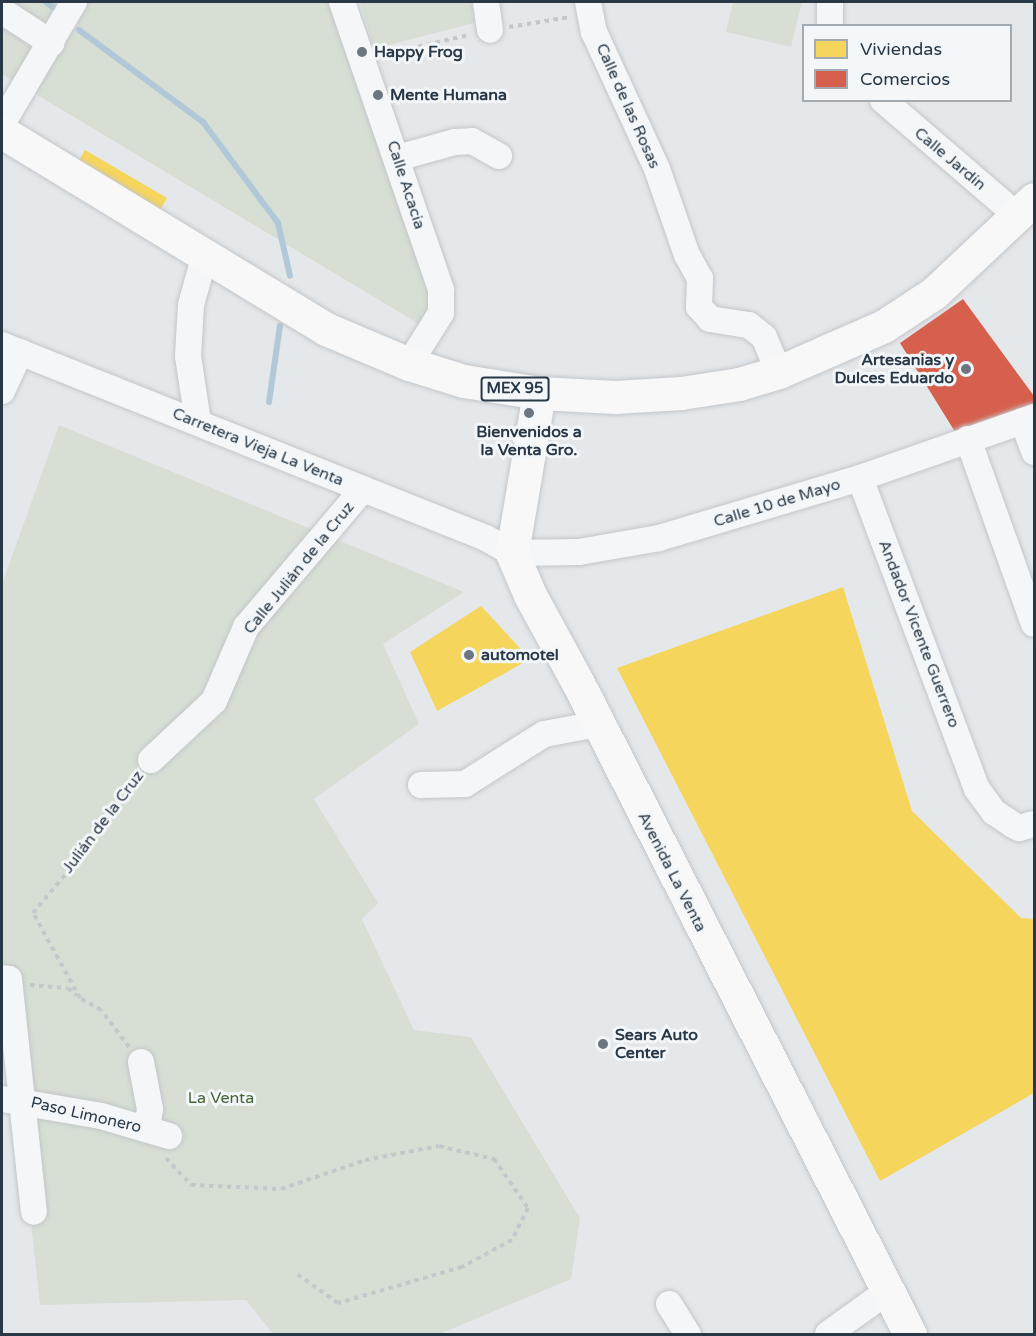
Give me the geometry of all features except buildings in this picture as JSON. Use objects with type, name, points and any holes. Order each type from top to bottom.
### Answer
[{"type":"main road","name":"MEX 95","points":[[2,132],[204,258],[326,329],[409,364],[464,381],[539,393],[615,397],[681,393],[739,384],[779,372],[884,326],[934,293],[1026,207]]},
{"type":"main road","points":[[512,553],[539,393]]},
{"type":"main road","name":"Avenida La Venta","points":[[512,553],[530,596],[910,1335]]},
{"type":"street","points":[[2,124],[74,2]]},
{"type":"street","name":"Calle Acacia","points":[[342,2],[365,59],[441,290],[441,313],[409,364]]},
{"type":"street","points":[[486,2],[490,30]]},
{"type":"street","points":[[830,2],[830,24]]},
{"type":"street","name":"Calle de las Rosas","points":[[589,8],[700,278],[699,307],[710,319],[749,325],[764,337],[779,372]]},
{"type":"street","points":[[2,11],[51,43]]},
{"type":"street","name":"Calle Jardín","points":[[886,102],[1026,207]]},
{"type":"street","points":[[397,158],[454,142],[472,141],[499,156]]},
{"type":"street","points":[[198,422],[188,356],[191,305],[204,258]]},
{"type":"street","points":[[2,391],[10,348]]},
{"type":"street","name":"Carretera Vieja La Venta","points":[[10,348],[486,538],[512,553]]},
{"type":"street","points":[[1029,419],[1035,452]]},
{"type":"street","name":"Calle 10 de Mayo","points":[[512,553],[579,552],[659,538],[860,478],[968,438],[1029,419]]},
{"type":"street","points":[[968,438],[1035,624]]},
{"type":"street","name":"Andador Vicente Guerrero","points":[[860,478],[977,789],[994,812],[1012,825],[1019,828],[1034,824]]},
{"type":"street","name":"Calle Julián de la Cruz","points":[[151,760],[214,701],[246,627],[363,489]]},
{"type":"street","points":[[421,785],[465,784],[544,734],[597,724]]},
{"type":"street","points":[[5,978],[13,1100],[34,1212]]},
{"type":"street","points":[[141,1062],[150,1109],[158,1132]]},
{"type":"street","name":"Paso Limonero","points":[[13,1100],[158,1132]]},
{"type":"street","points":[[828,1335],[888,1291]]},
{"type":"street","points":[[669,1304],[688,1335]]},
{"type":"path","points":[[365,59],[589,8]]},
{"type":"path","name":"Julián de la Cruz","points":[[80,998],[33,913],[85,851],[126,786],[151,760]]},
{"type":"path","points":[[5,978],[42,989],[68,988],[101,1010],[141,1062]]},
{"type":"path","points":[[158,1132],[143,1133],[191,1185],[281,1189],[365,1160],[439,1146],[494,1159],[528,1208],[512,1240],[462,1267],[338,1303],[294,1272]]},
{"type":"green space","points":[[2,2],[328,2],[432,300],[419,324],[2,74]]},
{"type":"green space","points":[[360,2],[471,2],[474,23],[374,49]]},
{"type":"green space","points":[[733,2],[802,2],[791,47],[726,32]]},
{"type":"green space","name":"La Venta","points":[[59,425],[464,592],[383,644],[419,724],[314,799],[378,903],[362,919],[414,1030],[471,1037],[580,1218],[571,1279],[440,1334],[273,1334],[246,1300],[40,1305],[2,959],[2,584]]},
{"type":"waterway","points":[[46,2],[53,7]]},
{"type":"waterway","points":[[79,30],[203,122],[278,223],[290,276]]},
{"type":"waterway","points":[[269,402],[280,326]]},
{"type":"place","name":"Happy Frog","points":[[362,52]]},
{"type":"place","name":"Mente Humana","points":[[378,95]]},
{"type":"place","name":"Artesanias y Dulces Eduardo","points":[[966,369]]},
{"type":"place","name":"Bienvenidos a la Venta Gro.","points":[[529,413]]},
{"type":"place","name":"automotel","points":[[469,655]]},
{"type":"place","name":"Sears Auto Center","points":[[603,1044]]}]
